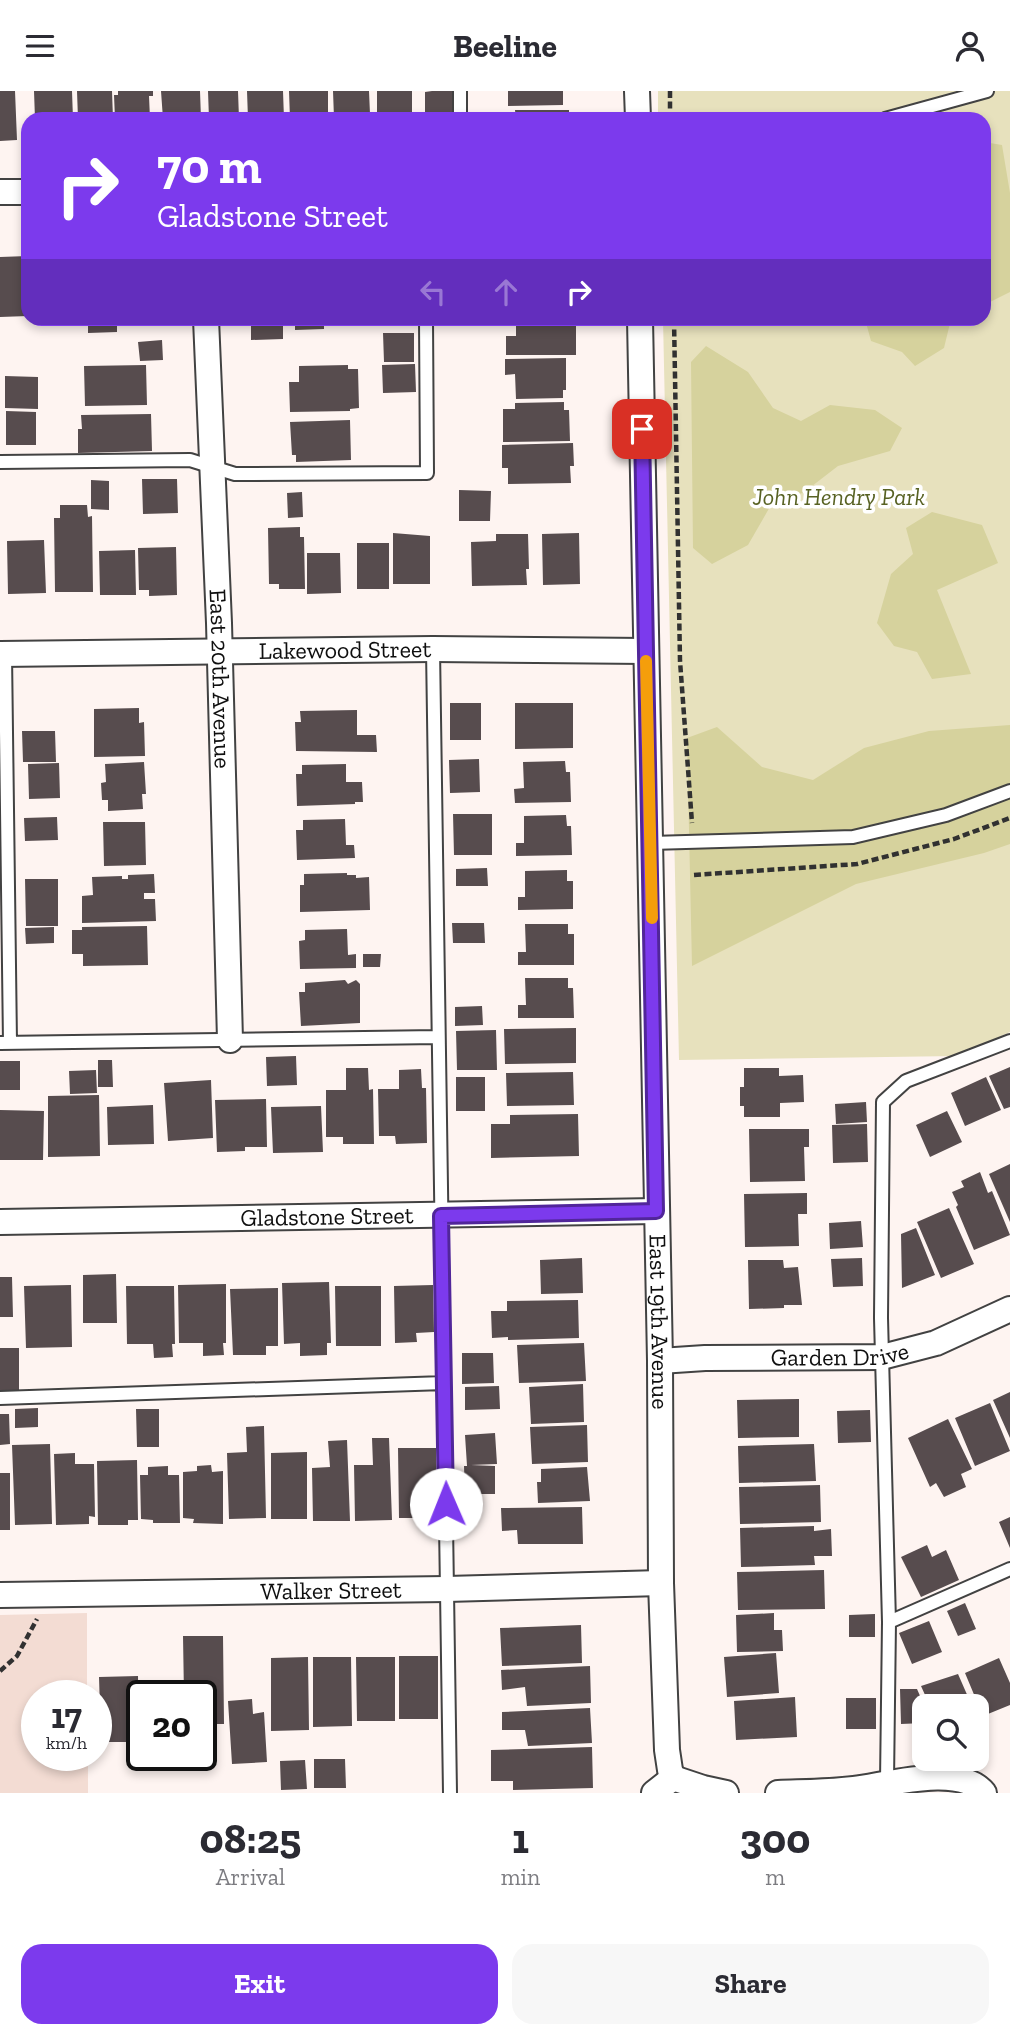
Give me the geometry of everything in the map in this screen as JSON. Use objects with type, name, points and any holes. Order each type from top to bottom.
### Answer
[{"type":"street","points":[[637,91],[638,112]]},
{"type":"street","points":[[0,192],[21,192]]},
{"type":"street","name":"East 20th Avenue","points":[[206,326],[230,1040]]},
{"type":"street","name":"East 19th Avenue","points":[[640,326],[660,1361],[661,1583],[670,1770],[664,1785]]},
{"type":"street","name":"Lakewood Street","points":[[3,654],[433,649],[646,651]]},
{"type":"street","name":"Gladstone Street","points":[[0,1222],[656,1211]]},
{"type":"street","name":"Garden Drive","points":[[660,1361],[705,1358],[882,1357],[936,1343],[1010,1309]]},
{"type":"street","name":"Walker Street","points":[[0,1595],[447,1589],[661,1583]]},
{"type":"street","points":[[778,1793],[854,1789],[887,1782],[955,1778],[969,1781],[984,1793]]},
{"type":"street","points":[[664,1785],[726,1793]]},
{"type":"lane","points":[[460,91],[460,112]]},
{"type":"lane","points":[[910,112],[987,91]]},
{"type":"lane","points":[[0,462],[190,460],[234,474],[427,473],[426,326]]},
{"type":"lane","points":[[433,649],[450,1793]]},
{"type":"lane","points":[[3,654],[5,1043],[438,1037]]},
{"type":"lane","points":[[650,842],[853,837],[946,815],[1010,791]]},
{"type":"lane","points":[[887,1782],[889,1622],[882,1357],[883,1101],[906,1081],[1010,1041]]},
{"type":"lane","points":[[0,1398],[444,1383]]},
{"type":"lane","points":[[889,1622],[1010,1569]]},
{"type":"path","points":[[670,91],[670,112]]},
{"type":"path","points":[[674,326],[680,661],[694,841]]},
{"type":"path","points":[[0,1671],[17,1656],[35,1626],[43,1595]]},
{"type":"shaded area","points":[[991,143],[1002,145],[1010,193],[1010,292],[991,302]]},
{"type":"shaded area","points":[[867,326],[949,326],[944,348],[915,366],[902,352],[871,341]]},
{"type":"shaded area","points":[[706,346],[748,372],[773,408],[801,421],[830,405],[875,410],[902,428],[890,451],[838,466],[803,493],[775,498],[748,545],[712,564],[693,548],[691,362]]},
{"type":"shaded area","points":[[932,512],[982,525],[998,563],[937,590],[971,674],[932,679],[917,652],[894,646],[877,623],[891,574],[913,554],[906,528]]},
{"type":"shaded area","points":[[1010,725],[1010,844],[984,853],[856,884],[692,966],[687,738],[717,727],[762,767],[813,780],[864,748],[929,731]]},
{"type":"shaded area","points":[[87,1613],[87,1680],[21,1680],[21,1771],[88,1771],[88,1793],[0,1793],[0,1615]]},
{"type":"green space","name":"John Hendry Park","points":[[658,91],[1010,91],[1010,1032],[957,1056],[679,1060],[663,326],[991,326],[991,112],[658,112]]},
{"type":"building","points":[[0,91],[15,91],[17,140],[0,141]]},
{"type":"building","points":[[34,91],[72,91],[73,112],[35,112]]},
{"type":"building","points":[[77,91],[112,91],[113,112],[78,112]]},
{"type":"building","points":[[118,91],[153,91],[153,96],[149,96],[150,112],[115,112],[114,95],[118,95]]},
{"type":"building","points":[[161,91],[200,91],[201,112],[162,112]]},
{"type":"building","points":[[208,91],[238,91],[239,112],[209,112]]},
{"type":"building","points":[[247,91],[283,91],[284,112],[248,112]]},
{"type":"building","points":[[289,91],[328,91],[328,112],[290,112]]},
{"type":"building","points":[[333,91],[369,91],[370,112],[334,112]]},
{"type":"building","points":[[377,91],[412,91],[412,112],[377,112]]},
{"type":"building","points":[[455,91],[456,112],[425,112],[425,92]]},
{"type":"building","points":[[508,91],[563,91],[563,105],[508,106]]},
{"type":"building","points":[[515,110],[569,110],[569,112]]},
{"type":"building","points":[[21,256],[21,316],[0,317],[0,257]]},
{"type":"building","points":[[88,326],[117,326],[117,332],[88,333]]},
{"type":"building","points":[[251,326],[283,326],[283,339],[251,340]]},
{"type":"building","points":[[295,326],[324,326],[324,329],[295,330]]},
{"type":"building","points":[[516,326],[576,326],[576,355],[506,355],[506,336],[516,336]]},
{"type":"building","points":[[383,333],[414,333],[414,362],[384,362]]},
{"type":"building","points":[[162,340],[163,360],[140,361],[138,342]]},
{"type":"building","points":[[566,358],[566,390],[563,390],[563,398],[516,399],[515,374],[505,375],[505,359]]},
{"type":"building","points":[[415,364],[416,392],[383,393],[382,365]]},
{"type":"building","points":[[146,365],[147,405],[85,406],[84,366]]},
{"type":"building","points":[[348,365],[348,369],[358,369],[359,408],[350,411],[290,412],[289,382],[299,382],[299,366]]},
{"type":"building","points":[[5,376],[38,377],[38,409],[5,408]]},
{"type":"building","points":[[564,402],[564,410],[569,410],[570,441],[503,442],[503,409],[515,409],[515,403]]},
{"type":"building","points":[[6,411],[36,412],[36,445],[6,445]]},
{"type":"building","points":[[151,414],[152,451],[78,453],[81,415]]},
{"type":"building","points":[[350,420],[351,460],[296,462],[296,455],[292,455],[290,422]]},
{"type":"building","points":[[573,443],[574,466],[570,466],[571,483],[508,484],[508,468],[502,468],[502,445]]},
{"type":"building","points":[[142,479],[177,479],[178,513],[143,514]]},
{"type":"building","points":[[91,480],[109,481],[109,510],[91,509]]},
{"type":"building","points":[[459,490],[491,491],[490,521],[459,521]]},
{"type":"building","points":[[302,492],[303,517],[288,518],[287,493]]},
{"type":"building","points":[[60,505],[87,505],[88,517],[92,516],[93,592],[55,592],[54,518],[60,518]]},
{"type":"building","points":[[300,527],[300,537],[304,537],[305,589],[279,589],[279,584],[269,584],[268,528]]},
{"type":"building","points":[[393,533],[430,536],[430,584],[393,584]]},
{"type":"building","points":[[579,533],[580,584],[543,585],[542,534]]},
{"type":"building","points":[[496,534],[528,534],[527,585],[472,586],[471,542],[496,541]]},
{"type":"building","points":[[44,540],[46,593],[8,594],[7,541]]},
{"type":"building","points":[[357,543],[389,543],[389,589],[357,589]]},
{"type":"building","points":[[176,547],[177,595],[149,596],[149,590],[139,590],[138,548]]},
{"type":"building","points":[[135,550],[136,595],[100,595],[99,551]]},
{"type":"building","points":[[307,553],[340,553],[341,593],[307,594]]},
{"type":"building","points":[[450,703],[481,703],[481,740],[450,740]]},
{"type":"building","points":[[515,703],[573,703],[573,748],[515,749]]},
{"type":"building","points":[[139,708],[139,723],[144,722],[145,756],[94,757],[94,709]]},
{"type":"building","points":[[357,710],[357,735],[376,735],[377,752],[296,751],[295,722],[301,722],[300,711]]},
{"type":"building","points":[[22,731],[55,731],[56,762],[23,762]]},
{"type":"building","points":[[479,759],[480,792],[450,793],[449,760]]},
{"type":"building","points":[[565,761],[566,772],[570,772],[571,802],[515,803],[514,789],[524,788],[523,762]]},
{"type":"building","points":[[144,762],[146,794],[142,794],[143,809],[108,811],[108,800],[102,800],[101,783],[106,782],[105,764]]},
{"type":"building","points":[[59,763],[60,798],[29,799],[28,764]]},
{"type":"building","points":[[346,764],[346,782],[362,782],[363,802],[297,806],[296,774],[302,774],[302,765]]},
{"type":"building","points":[[453,814],[492,814],[492,855],[454,855]]},
{"type":"building","points":[[566,815],[567,826],[571,826],[572,855],[516,856],[516,843],[524,843],[524,816]]},
{"type":"building","points":[[57,817],[58,840],[25,841],[24,818]]},
{"type":"building","points":[[345,819],[346,845],[354,845],[355,858],[297,860],[296,830],[303,830],[303,820]]},
{"type":"building","points":[[103,822],[145,822],[146,865],[104,866]]},
{"type":"building","points":[[487,868],[488,886],[456,886],[456,869]]},
{"type":"building","points":[[567,870],[567,881],[573,881],[573,909],[518,910],[518,897],[525,897],[525,871]]},
{"type":"building","points":[[154,874],[155,893],[144,893],[144,899],[155,899],[156,921],[82,923],[82,896],[93,895],[92,877],[122,876],[122,879],[128,879],[128,875]]},
{"type":"building","points":[[304,874],[356,875],[356,878],[369,877],[370,910],[300,912],[300,885],[304,885]]},
{"type":"building","points":[[25,879],[58,879],[58,926],[26,926]]},
{"type":"building","points":[[452,923],[484,923],[485,943],[453,943]]},
{"type":"building","points":[[525,924],[568,924],[568,934],[574,934],[574,965],[518,965],[518,952],[526,952]]},
{"type":"building","points":[[147,926],[148,965],[83,966],[83,954],[72,954],[72,930],[82,930],[82,927]]},
{"type":"building","points":[[54,927],[54,943],[26,944],[25,928]]},
{"type":"building","points":[[347,929],[348,955],[356,954],[356,968],[300,969],[299,941],[305,940],[305,930]]},
{"type":"building","points":[[363,954],[381,954],[380,967],[363,967]]},
{"type":"building","points":[[525,978],[568,978],[568,988],[573,988],[574,1018],[518,1018],[518,1005],[526,1005]]},
{"type":"building","points":[[345,980],[348,984],[356,980],[360,984],[360,1023],[301,1026],[299,992],[305,992],[305,983]]},
{"type":"building","points":[[482,1006],[483,1025],[455,1026],[455,1007]]},
{"type":"building","points":[[576,1028],[576,1063],[505,1064],[504,1029]]},
{"type":"building","points":[[496,1030],[497,1070],[457,1070],[456,1031]]},
{"type":"building","points":[[296,1056],[297,1085],[267,1086],[266,1057]]},
{"type":"building","points":[[98,1060],[112,1060],[113,1087],[98,1087]]},
{"type":"building","points":[[0,1061],[20,1061],[20,1090],[0,1090]]},
{"type":"building","points":[[1010,1067],[1010,1107],[1004,1109],[989,1076]]},
{"type":"building","points":[[346,1068],[368,1068],[369,1090],[373,1089],[374,1144],[343,1144],[343,1137],[326,1137],[326,1090],[346,1090]]},
{"type":"building","points":[[744,1068],[779,1068],[779,1076],[803,1075],[804,1102],[780,1103],[780,1117],[744,1117],[744,1106],[740,1106],[740,1087],[744,1087]]},
{"type":"building","points":[[421,1069],[422,1088],[426,1088],[427,1143],[396,1144],[395,1136],[379,1136],[378,1089],[399,1089],[399,1070]]},
{"type":"building","points":[[96,1070],[97,1093],[70,1094],[69,1071]]},
{"type":"building","points":[[573,1072],[574,1105],[507,1106],[506,1073]]},
{"type":"building","points":[[456,1077],[485,1077],[485,1111],[456,1111]]},
{"type":"building","points":[[986,1077],[1001,1110],[965,1126],[951,1093]]},
{"type":"building","points":[[211,1080],[213,1138],[168,1141],[164,1083]]},
{"type":"building","points":[[99,1095],[100,1156],[48,1157],[48,1096]]},
{"type":"building","points":[[266,1099],[267,1147],[245,1147],[245,1151],[217,1152],[215,1100]]},
{"type":"building","points":[[866,1102],[867,1122],[836,1124],[835,1104]]},
{"type":"building","points":[[153,1105],[154,1144],[108,1145],[107,1107]]},
{"type":"building","points":[[321,1106],[323,1152],[273,1153],[271,1107]]},
{"type":"building","points":[[0,1110],[44,1111],[43,1160],[0,1160]]},
{"type":"building","points":[[947,1111],[962,1142],[930,1157],[916,1125]]},
{"type":"building","points":[[578,1114],[579,1156],[491,1158],[491,1124],[510,1124],[510,1115]]},
{"type":"building","points":[[867,1124],[868,1162],[833,1163],[832,1125]]},
{"type":"building","points":[[749,1129],[809,1129],[809,1147],[804,1147],[805,1181],[750,1182]]},
{"type":"building","points":[[1010,1164],[1010,1222],[989,1174]]},
{"type":"building","points":[[980,1172],[988,1193],[992,1191],[1010,1235],[974,1250],[952,1192],[964,1187],[961,1181]]},
{"type":"building","points":[[807,1193],[807,1214],[798,1214],[799,1246],[745,1247],[744,1194]]},
{"type":"building","points":[[949,1208],[974,1264],[941,1278],[917,1222]]},
{"type":"building","points":[[861,1221],[863,1247],[830,1249],[829,1223]]},
{"type":"building","points":[[916,1228],[935,1275],[902,1288],[901,1234]]},
{"type":"building","points":[[582,1258],[583,1293],[541,1294],[540,1260]]},
{"type":"building","points":[[862,1258],[863,1286],[833,1287],[831,1259]]},
{"type":"building","points":[[748,1260],[783,1260],[784,1268],[798,1267],[802,1305],[749,1309]]},
{"type":"building","points":[[116,1274],[117,1323],[83,1323],[83,1275]]},
{"type":"building","points":[[0,1277],[12,1277],[13,1317],[0,1317]]},
{"type":"building","points":[[329,1282],[331,1343],[327,1343],[327,1355],[300,1356],[300,1343],[284,1344],[282,1283]]},
{"type":"building","points":[[226,1284],[224,1355],[203,1356],[203,1343],[179,1343],[178,1285]]},
{"type":"building","points":[[71,1285],[72,1347],[26,1348],[24,1286]]},
{"type":"building","points":[[433,1285],[434,1332],[416,1333],[417,1342],[395,1343],[394,1286]]},
{"type":"building","points":[[126,1286],[174,1286],[173,1357],[154,1358],[153,1344],[127,1344]]},
{"type":"building","points":[[335,1286],[381,1286],[381,1346],[336,1346]]},
{"type":"building","points":[[278,1288],[278,1346],[266,1346],[266,1355],[233,1355],[230,1289]]},
{"type":"building","points":[[578,1300],[579,1338],[492,1338],[491,1311],[507,1311],[507,1301]]},
{"type":"building","points":[[584,1343],[586,1381],[519,1383],[517,1345]]},
{"type":"building","points":[[0,1348],[19,1348],[19,1393],[0,1392]]},
{"type":"building","points":[[462,1353],[493,1353],[494,1383],[462,1384]]},
{"type":"building","points":[[583,1384],[584,1422],[531,1424],[529,1387]]},
{"type":"building","points":[[499,1386],[500,1409],[465,1410],[465,1387]]},
{"type":"building","points":[[1010,1392],[1010,1438],[993,1400]]},
{"type":"building","points":[[799,1399],[799,1437],[738,1438],[737,1400]]},
{"type":"building","points":[[990,1403],[1010,1451],[975,1466],[955,1418]]},
{"type":"building","points":[[38,1408],[38,1427],[15,1428],[15,1409]]},
{"type":"building","points":[[136,1409],[159,1409],[159,1447],[137,1447]]},
{"type":"building","points":[[870,1410],[871,1442],[838,1443],[837,1411]]},
{"type":"building","points":[[0,1414],[9,1414],[10,1444],[0,1445]]},
{"type":"building","points":[[948,1419],[972,1469],[961,1474],[966,1487],[944,1497],[936,1483],[930,1487],[908,1438]]},
{"type":"building","points":[[587,1425],[588,1462],[532,1464],[530,1427]]},
{"type":"building","points":[[264,1426],[266,1518],[229,1519],[227,1453],[247,1452],[246,1427]]},
{"type":"building","points":[[495,1433],[497,1464],[471,1465],[495,1466],[495,1494],[465,1494],[465,1435]]},
{"type":"building","points":[[372,1438],[389,1438],[392,1520],[355,1521],[354,1465],[373,1465]]},
{"type":"building","points":[[347,1440],[350,1521],[313,1521],[312,1468],[330,1467],[328,1441]]},
{"type":"building","points":[[50,1444],[52,1524],[15,1525],[12,1445]]},
{"type":"building","points":[[814,1444],[816,1481],[739,1483],[738,1446]]},
{"type":"building","points":[[398,1448],[436,1448],[437,1518],[399,1518]]},
{"type":"building","points":[[307,1452],[307,1519],[271,1519],[271,1453]]},
{"type":"building","points":[[75,1453],[75,1464],[94,1464],[95,1517],[89,1516],[89,1524],[56,1525],[54,1454]]},
{"type":"building","points":[[137,1460],[138,1520],[128,1520],[128,1525],[98,1525],[97,1461]]},
{"type":"building","points":[[211,1465],[212,1472],[223,1471],[223,1524],[193,1523],[194,1519],[183,1518],[183,1472],[197,1471],[197,1466]]},
{"type":"building","points":[[168,1466],[168,1475],[179,1475],[180,1523],[153,1523],[153,1520],[141,1519],[140,1475],[148,1475],[148,1467]]},
{"type":"building","points":[[587,1467],[590,1501],[538,1503],[537,1482],[541,1482],[541,1469]]},
{"type":"building","points":[[0,1473],[10,1473],[10,1530],[0,1530]]},
{"type":"building","points":[[820,1485],[821,1522],[740,1524],[739,1487]]},
{"type":"building","points":[[582,1507],[583,1544],[518,1544],[517,1530],[502,1531],[501,1508]]},
{"type":"building","points":[[1010,1517],[1010,1548],[999,1522]]},
{"type":"building","points":[[814,1526],[814,1531],[831,1529],[832,1556],[814,1556],[815,1565],[741,1567],[740,1528]]},
{"type":"building","points":[[927,1545],[932,1557],[946,1550],[959,1580],[921,1597],[901,1557]]},
{"type":"building","points":[[824,1570],[825,1609],[738,1610],[737,1572]]},
{"type":"building","points":[[965,1603],[976,1629],[958,1636],[947,1611]]},
{"type":"building","points":[[774,1613],[774,1630],[782,1630],[783,1651],[737,1652],[736,1615]]},
{"type":"building","points":[[875,1614],[875,1637],[849,1637],[849,1615]]},
{"type":"building","points":[[929,1621],[942,1652],[912,1664],[899,1633]]},
{"type":"building","points":[[581,1625],[582,1663],[502,1666],[500,1628]]},
{"type":"building","points":[[183,1636],[223,1636],[224,1724],[217,1724],[217,1680],[184,1680]]},
{"type":"building","points":[[776,1653],[779,1693],[727,1697],[724,1657]]},
{"type":"building","points":[[399,1656],[438,1656],[438,1719],[399,1719]]},
{"type":"building","points":[[308,1657],[309,1730],[271,1731],[271,1658]]},
{"type":"building","points":[[313,1657],[351,1657],[352,1726],[313,1727]]},
{"type":"building","points":[[356,1657],[395,1657],[395,1721],[357,1721]]},
{"type":"building","points":[[999,1658],[1010,1683],[1010,1705],[989,1714],[989,1694],[974,1694],[965,1673]]},
{"type":"building","points":[[590,1666],[591,1703],[527,1706],[525,1687],[502,1690],[501,1670]]},
{"type":"building","points":[[958,1674],[967,1694],[925,1694],[921,1686]]},
{"type":"building","points":[[138,1676],[138,1680],[126,1680],[126,1742],[112,1742],[112,1680],[99,1680],[99,1677]]},
{"type":"building","points":[[900,1689],[917,1689],[919,1694],[912,1694],[912,1724],[901,1724]]},
{"type":"building","points":[[795,1697],[797,1737],[736,1740],[734,1701]]},
{"type":"building","points":[[846,1698],[876,1698],[876,1729],[846,1729]]},
{"type":"building","points":[[252,1699],[253,1714],[264,1712],[267,1762],[232,1764],[228,1701]]},
{"type":"building","points":[[590,1708],[592,1743],[528,1746],[525,1730],[502,1730],[502,1712]]},
{"type":"building","points":[[592,1747],[593,1788],[513,1790],[513,1781],[491,1781],[491,1750]]},
{"type":"building","points":[[314,1759],[345,1759],[346,1788],[314,1788]]},
{"type":"building","points":[[305,1760],[307,1789],[281,1790],[280,1761]]},
{"type":"slow traffic","points":[[646,661],[652,918]]},
{"type":"route","points":[[446,1504],[441,1216],[656,1211],[642,429]]}]
